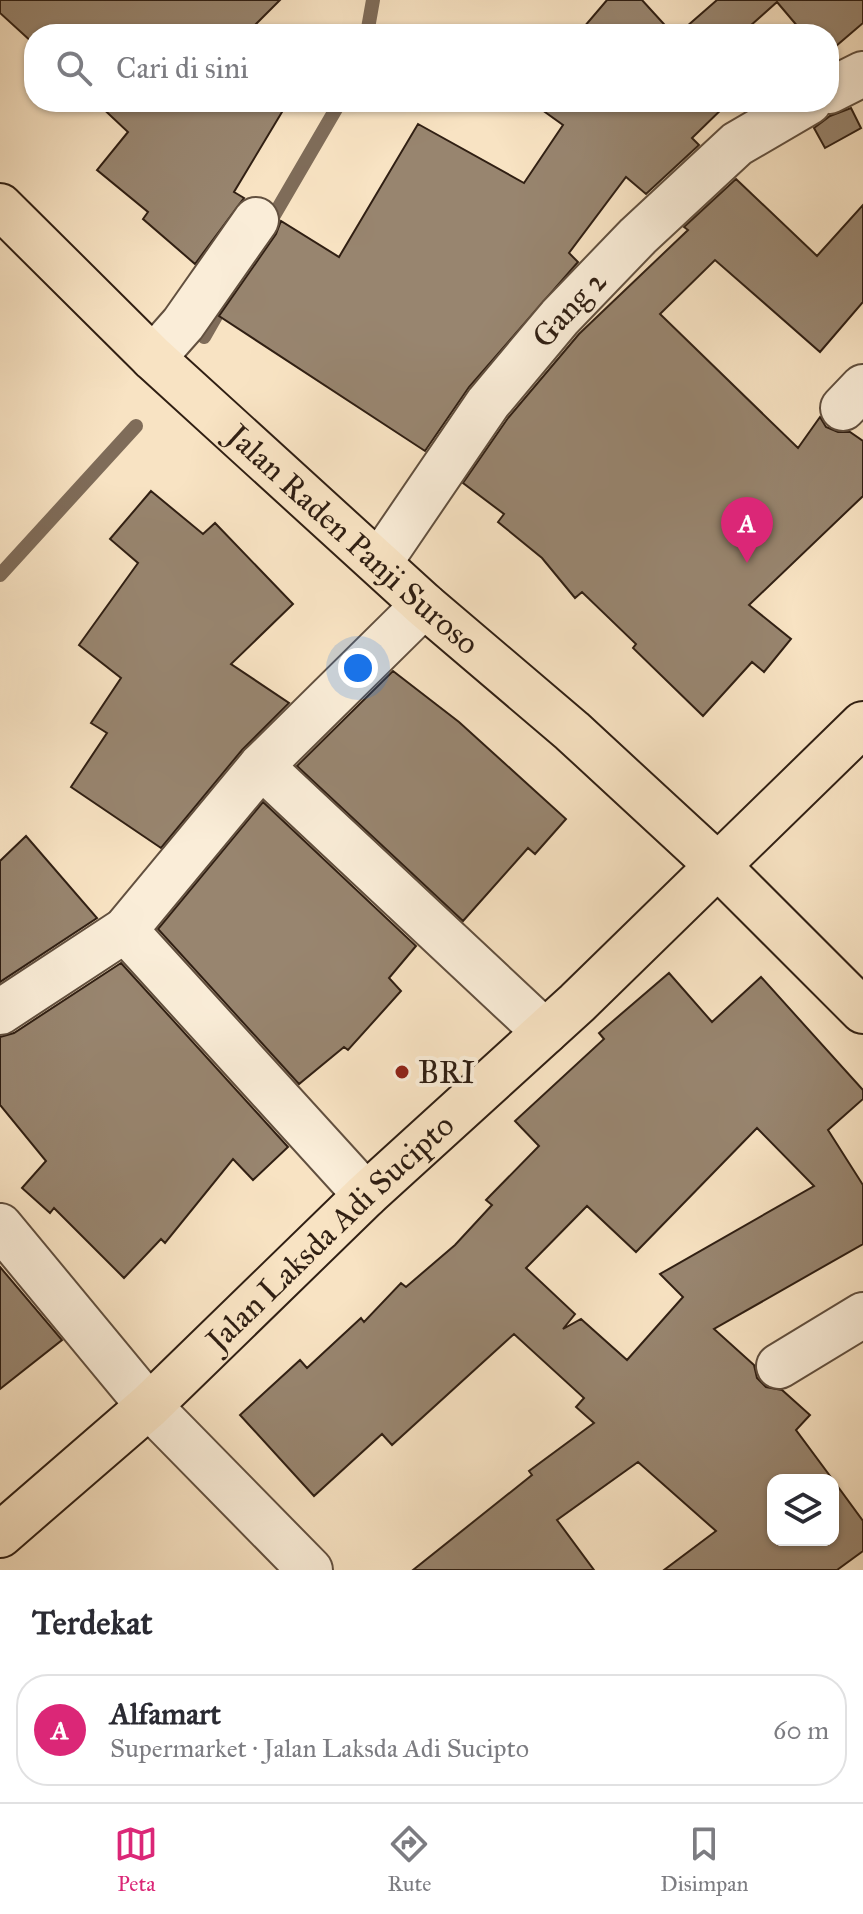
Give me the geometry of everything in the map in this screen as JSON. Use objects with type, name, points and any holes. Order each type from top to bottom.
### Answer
[{"type":"main road","name":"Jalan Raden Panji Suroso","points":[[0,206],[153,358],[424,605],[572,731],[716,864],[863,1011]]},
{"type":"main road","name":"Jalan Laksda Adi Sucipto","points":[[0,1535],[149,1406],[366,1195],[545,1032],[863,724]]},
{"type":"street","points":[[839,86],[863,74]]},
{"type":"street","name":"Gang 2","points":[[379,563],[488,403],[560,317],[638,236],[737,144],[792,112]]},
{"type":"street","points":[[153,358],[183,324],[256,220]]},
{"type":"street","points":[[0,1012],[125,930],[261,766],[424,605]]},
{"type":"street","points":[[261,766],[545,1032]]},
{"type":"street","points":[[125,930],[366,1195]]},
{"type":"street","points":[[0,1226],[149,1406],[310,1570]]},
{"type":"street","points":[[779,1366],[863,1315]]},
{"type":"building","points":[[0,0],[280,0],[256,24],[24,24],[24,35],[0,13]]},
{"type":"building","points":[[607,0],[642,0],[664,24],[587,24]]},
{"type":"building","points":[[717,0],[863,0],[863,23],[839,43],[839,24],[796,24],[777,2],[752,24],[689,24]]},
{"type":"building","points":[[851,108],[861,128],[825,148],[814,128],[830,116]]},
{"type":"building","points":[[107,112],[282,112],[234,192],[244,198],[195,264],[143,219],[148,212],[97,170],[128,132]]},
{"type":"building","points":[[545,112],[719,112],[692,138],[699,145],[646,194],[626,177],[569,253],[578,262],[469,387],[425,451],[219,316],[276,234],[281,221],[339,257],[418,124],[524,183],[563,125]]},
{"type":"building","points":[[736,179],[817,256],[863,205],[863,302],[820,352],[715,260],[660,314],[798,448],[820,417],[826,427],[838,432],[850,432],[863,441],[863,496],[749,605],[791,639],[764,672],[752,662],[703,716],[633,648],[636,644],[582,592],[575,598],[542,558],[498,522],[504,514],[463,483],[508,418],[579,334],[688,230],[684,227]]},
{"type":"building","points":[[151,491],[203,534],[215,523],[293,604],[231,664],[289,703],[242,750],[161,848],[71,787],[107,733],[91,723],[121,678],[79,645],[138,563],[110,539]]},
{"type":"building","points":[[393,671],[459,722],[566,819],[535,854],[528,848],[463,921],[297,766]]},
{"type":"building","points":[[263,802],[416,946],[389,978],[401,991],[348,1050],[344,1047],[299,1084],[158,929]]},
{"type":"building","points":[[26,836],[97,918],[0,982],[0,861]]},
{"type":"building","points":[[121,963],[288,1147],[253,1180],[233,1159],[165,1243],[161,1239],[124,1278],[54,1208],[50,1213],[22,1188],[46,1161],[0,1105],[0,1037],[14,1033]]},
{"type":"building","points":[[669,973],[712,1022],[761,977],[863,1090],[863,1099],[828,1130],[863,1185],[863,1244],[714,1329],[754,1365],[757,1378],[766,1387],[782,1390],[810,1415],[796,1430],[829,1474],[767,1474],[767,1546],[839,1546],[839,1488],[863,1521],[863,1551],[837,1570],[664,1570],[716,1531],[638,1462],[557,1520],[594,1570],[413,1570],[532,1475],[529,1471],[594,1423],[576,1407],[584,1398],[514,1334],[392,1445],[382,1434],[314,1496],[240,1415],[300,1360],[307,1368],[361,1318],[364,1322],[401,1283],[406,1287],[455,1245],[492,1205],[486,1200],[539,1146],[515,1121],[604,1039],[599,1033]],"holes":[[[757,1128],[814,1186],[660,1274],[683,1297],[627,1360],[581,1319],[563,1329],[575,1314],[526,1268],[587,1206],[636,1252]]]},
{"type":"building","points":[[0,1267],[62,1340],[0,1389]]},
{"type":"waterway","points":[[369,24],[373,0]]},
{"type":"waterway","points":[[266,229],[334,112]]},
{"type":"waterway","points":[[204,337],[228,295]]},
{"type":"waterway","points":[[0,575],[136,426]]},
{"type":"place","name":"Alfamart","points":[[747,563]]},
{"type":"place","name":"BRI","points":[[402,1072]]}]
